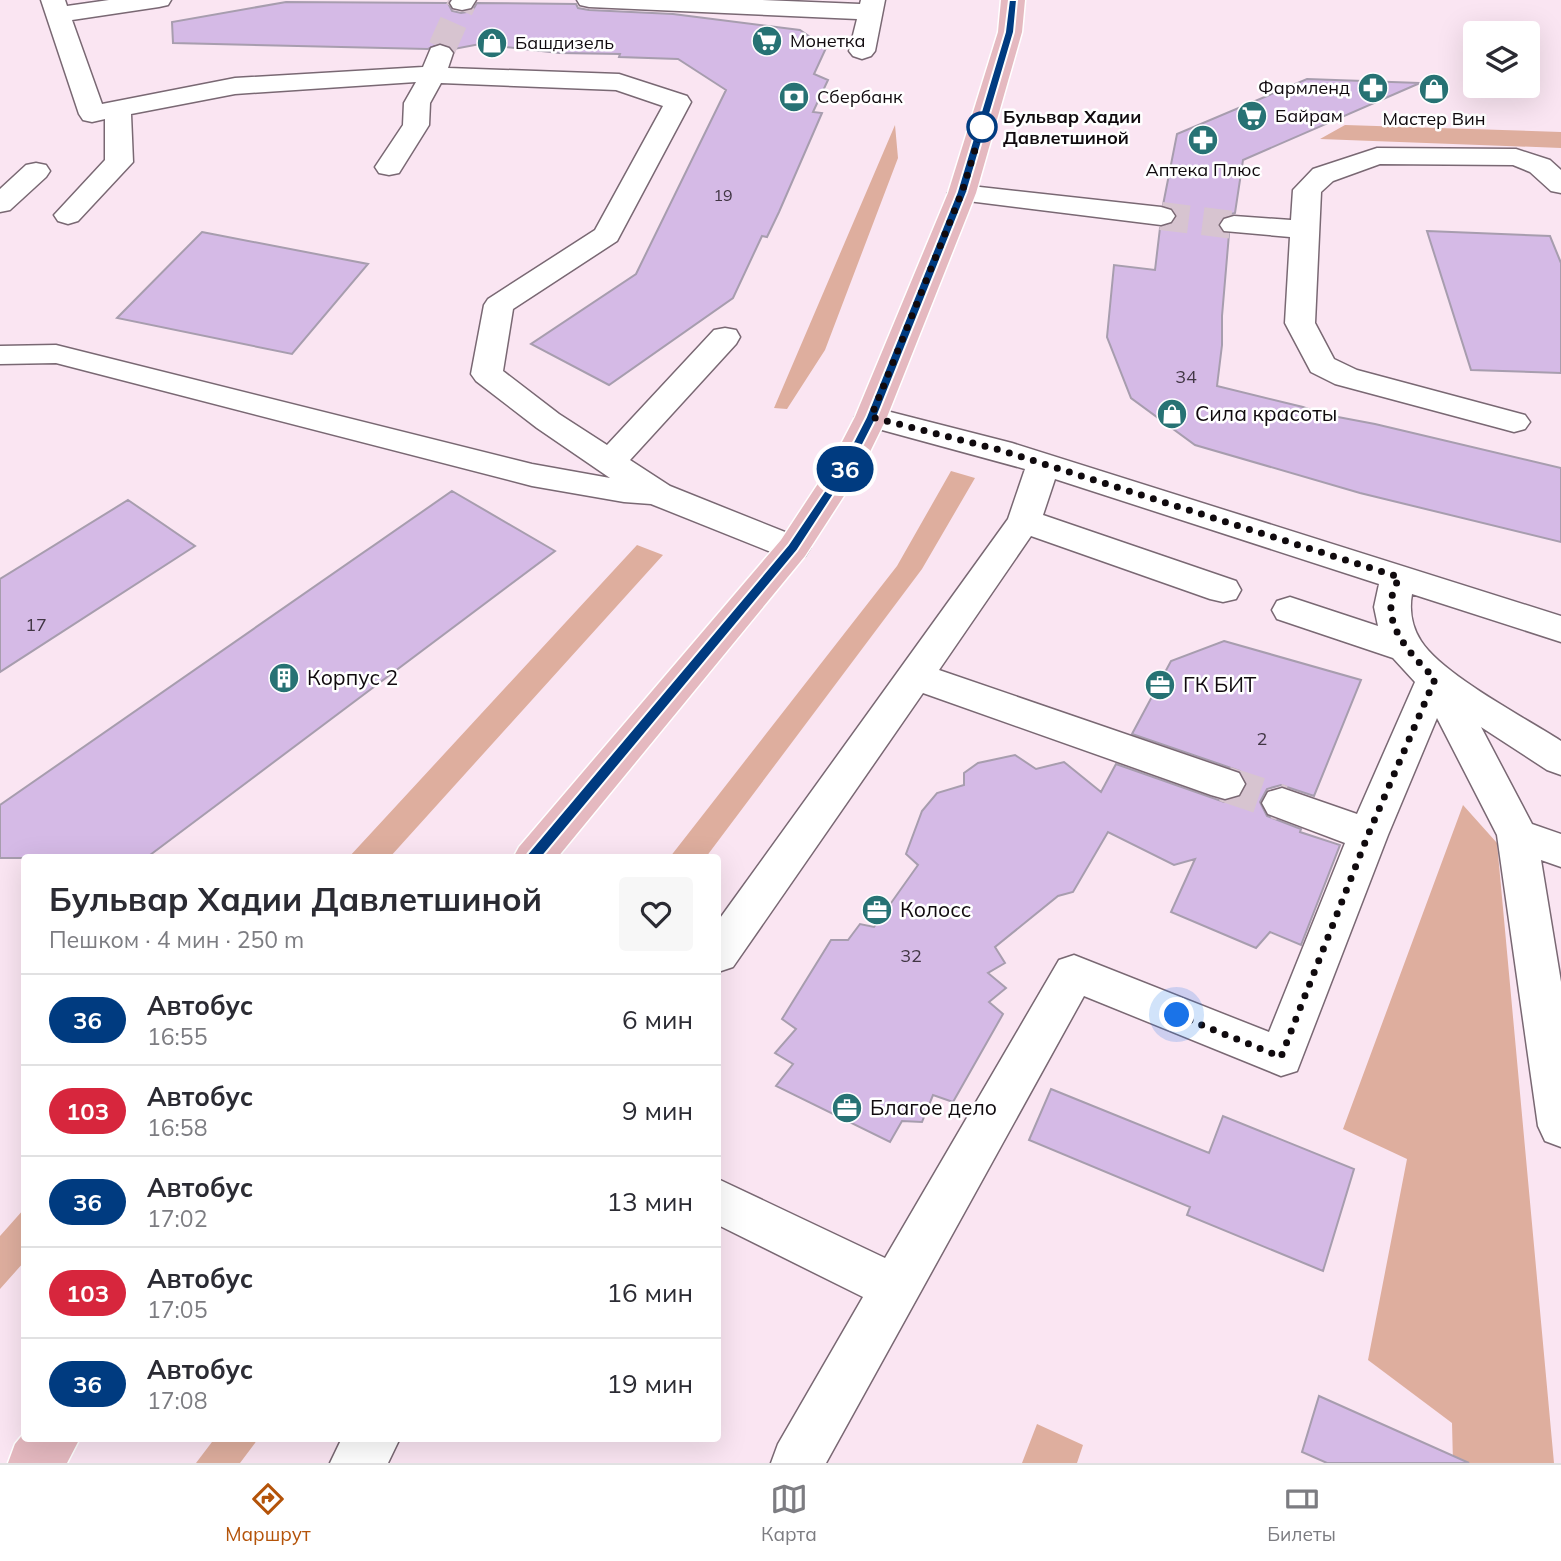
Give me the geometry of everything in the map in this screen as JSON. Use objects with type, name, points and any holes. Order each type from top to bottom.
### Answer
[{"type":"main road","points":[[536,854],[793,548],[845,468],[871,417],[962,192],[1010,32],[1013,0]]},
{"type":"main road","points":[[34,1463],[51,1442]]},
{"type":"lane","points":[[159,0],[55,7],[92,114],[235,86],[437,62],[619,82],[678,102],[607,235],[499,305],[487,374],[548,421],[658,494],[793,548]]},
{"type":"lane","points":[[589,0],[872,6],[862,51]]},
{"type":"lane","points":[[389,167],[416,125],[417,103],[437,62]]},
{"type":"lane","points":[[68,215],[120,162],[118,108]]},
{"type":"lane","points":[[1514,422],[1346,377],[1322,365],[1300,323],[1307,190],[1323,175],[1377,156],[1516,157],[1539,166],[1561,185]]},
{"type":"lane","points":[[0,204],[36,171]]},
{"type":"lane","points":[[962,192],[1161,216]]},
{"type":"lane","points":[[1234,225],[1305,229]]},
{"type":"lane","points":[[610,461],[725,337]]},
{"type":"lane","points":[[0,355],[56,354],[532,475],[624,491],[658,494]]},
{"type":"lane","points":[[871,417],[1000,450],[1561,629]]},
{"type":"lane","points":[[721,950],[1024,521],[1043,465]]},
{"type":"lane","points":[[1024,521],[1223,590]]},
{"type":"lane","points":[[1399,577],[1391,604],[1394,622],[1406,649],[1435,679],[1561,761]]},
{"type":"lane","points":[[1290,610],[1406,649]]},
{"type":"lane","points":[[915,676],[1225,784]]},
{"type":"lane","points":[[797,1463],[1074,973],[1281,1057],[1368,835],[1435,679]]},
{"type":"lane","points":[[1435,679],[1517,835],[1561,1126]]},
{"type":"lane","points":[[1282,803],[1368,835]]},
{"type":"lane","points":[[1517,835],[1561,851]]},
{"type":"lane","points":[[721,1203],[895,1288]]},
{"type":"lane","points":[[356,1463],[371,1442]]},
{"type":"shaded area","points":[[895,125],[898,158],[825,350],[787,409],[774,408]]},
{"type":"shaded area","points":[[1345,125],[1561,132],[1561,148],[1320,139]]},
{"type":"shaded area","points":[[951,471],[975,478],[922,569],[708,854],[672,854],[897,566]]},
{"type":"shaded area","points":[[637,545],[663,555],[393,854],[352,854]]},
{"type":"shaded area","points":[[1463,805],[1497,843],[1554,1463],[1453,1463],[1452,1423],[1368,1360],[1407,1159],[1343,1129]]},
{"type":"shaded area","points":[[21,1212],[21,1265],[0,1289],[0,1236]]},
{"type":"shaded area","points":[[1037,1424],[1083,1445],[1077,1463],[1022,1463]]},
{"type":"shaded area","points":[[212,1442],[256,1442],[240,1463],[196,1463]]},
{"type":"building","points":[[286,2],[448,3],[452,11],[461,13],[472,11],[477,3],[576,4],[578,8],[589,10],[673,14],[800,30],[826,48],[814,74],[828,80],[813,112],[822,113],[779,212],[767,237],[762,236],[733,298],[609,385],[531,344],[636,274],[726,90],[678,59],[619,57],[620,54],[559,53],[480,44],[454,49],[441,43],[428,49],[173,43],[172,22]]},
{"type":"building","points":[[1307,79],[1420,83],[1243,160],[1235,213],[1223,216],[1218,224],[1222,232],[1229,234],[1217,386],[1322,414],[1561,468],[1561,542],[1360,493],[1195,445],[1131,398],[1107,337],[1114,265],[1155,270],[1160,228],[1172,225],[1177,217],[1173,209],[1163,205],[1177,134]]},
{"type":"building","points":[[1427,231],[1550,236],[1561,263],[1561,373],[1471,370]]},
{"type":"building","points":[[202,232],[368,264],[292,354],[117,318]]},
{"type":"building","name":"Корпус 2","points":[[452,491],[555,551],[151,854],[21,854],[21,858],[0,858],[0,805]]},
{"type":"building","points":[[128,500],[195,546],[0,672],[0,579]]},
{"type":"building","points":[[1224,641],[1361,680],[1314,796],[1281,785],[1267,789],[1260,802],[1267,816],[1301,829],[1300,832],[1340,845],[1301,945],[1270,932],[1256,948],[1171,912],[1195,859],[1174,865],[1108,832],[1073,892],[1058,896],[995,947],[1005,963],[988,973],[1006,988],[989,1002],[1003,1014],[953,1102],[933,1095],[922,1122],[902,1121],[890,1142],[776,1086],[793,1064],[775,1053],[796,1029],[782,1019],[831,940],[848,940],[860,924],[874,927],[918,865],[906,854],[922,811],[937,793],[964,785],[964,773],[978,763],[1015,755],[1036,769],[1064,762],[1101,792],[1116,764],[1224,802],[1241,796],[1247,783],[1240,771],[1132,734],[1171,661]]},
{"type":"building","points":[[1051,1089],[1209,1153],[1223,1116],[1354,1169],[1323,1271],[1187,1215],[1190,1207],[1029,1140]]},
{"type":"building","points":[[1319,1396],[1469,1463],[1327,1463],[1302,1452]]},
{"type":"tunnel","points":[[442,48],[462,3]]},
{"type":"tunnel","points":[[1161,216],[1234,225]]},
{"type":"tunnel","points":[[1225,784],[1282,803]]},
{"type":"bus line","name":"36","points":[[536,854],[793,548],[845,468],[871,417],[962,192],[1010,32],[1013,0]]},
{"type":"place","name":"Монетка","points":[[767,41]]},
{"type":"place","name":"Башдизель","points":[[492,43]]},
{"type":"place","name":"Фармленд","points":[[1373,88]]},
{"type":"place","name":"Мастер Вин","points":[[1434,89]]},
{"type":"place","name":"Сбербанк","points":[[794,97]]},
{"type":"place","name":"Байрам","points":[[1252,116]]},
{"type":"place","name":"Бульвар Хадии Давлетшиной","points":[[982,127]]},
{"type":"place","name":"Аптека Плюс","points":[[1203,140]]},
{"type":"place","name":"Сила красоты","points":[[1172,414]]},
{"type":"place","name":"Корпус 2","points":[[284,678]]},
{"type":"place","name":"ГК БИТ","points":[[1160,685]]},
{"type":"place","name":"Колосс","points":[[877,910]]},
{"type":"place","name":"Благое дело","points":[[847,1108]]},
{"type":"route","points":[[982,127],[962,192],[871,417],[1000,450],[1399,577],[1391,604],[1394,622],[1406,649],[1435,679],[1368,835],[1281,1057],[1177,1015]]}]
